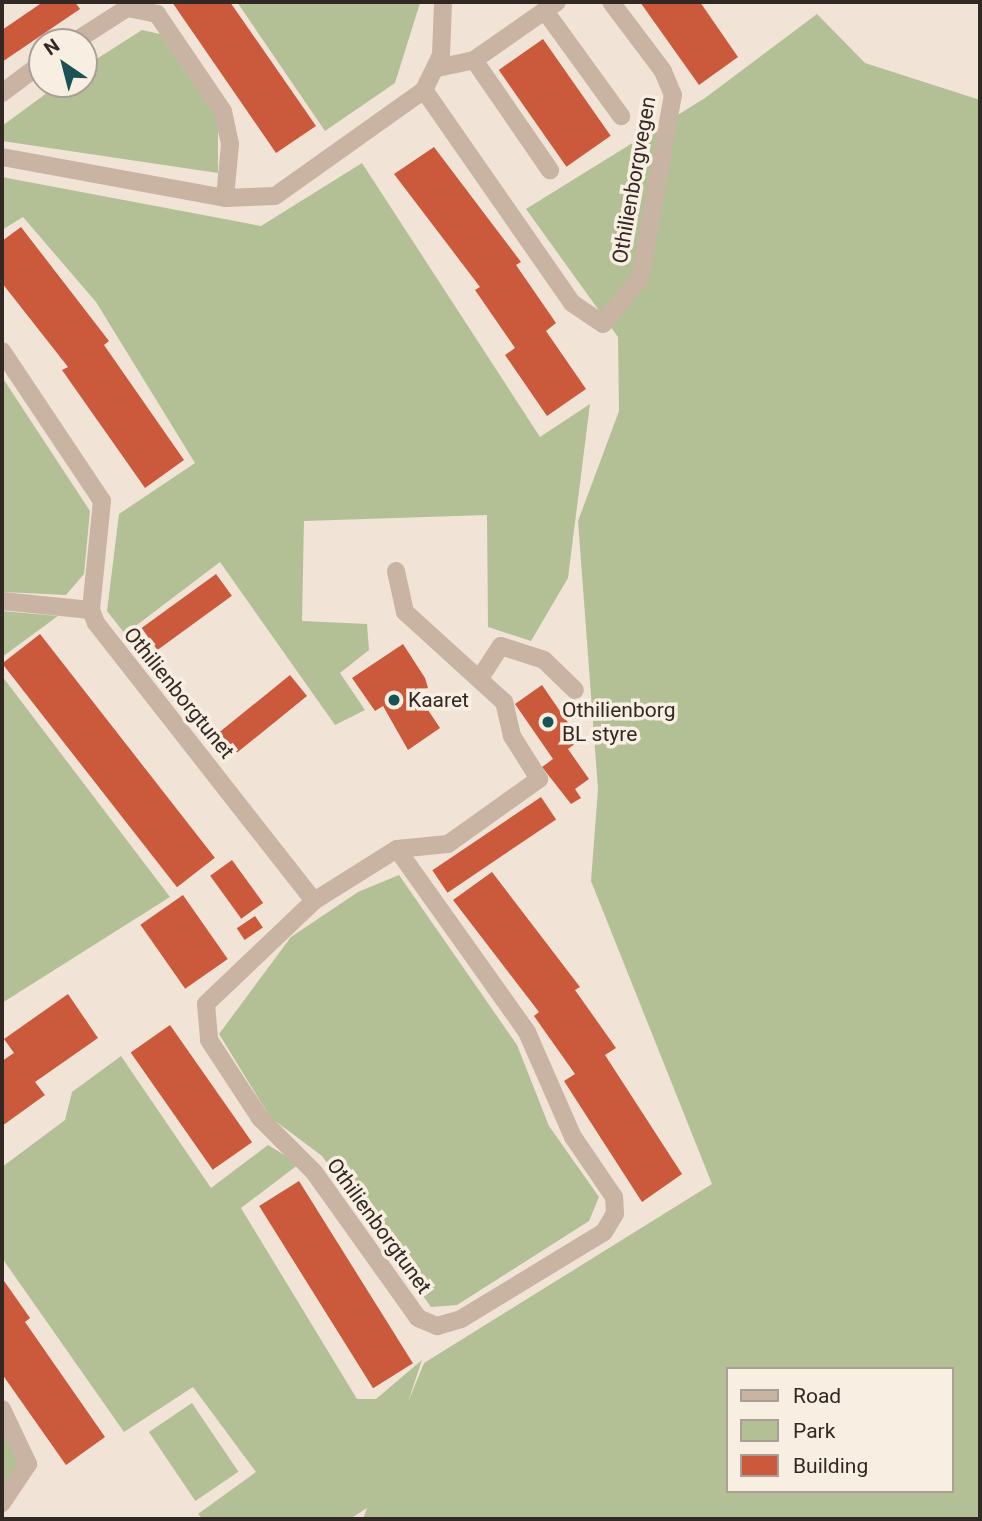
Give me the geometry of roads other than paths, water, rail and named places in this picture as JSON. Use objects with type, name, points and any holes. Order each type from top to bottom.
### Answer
[{"type":"street","points":[[2,157],[225,198],[261,199],[289,190],[424,90],[437,68],[443,2]]},
{"type":"street","name":"Othilienborgvegen","points":[[424,90],[572,303],[591,322],[603,324],[640,278],[673,107],[663,71],[611,2]]},
{"type":"street","points":[[437,68],[474,60],[551,6],[621,116]]},
{"type":"street","points":[[96,28],[127,8],[157,14],[223,111],[230,144],[225,198]]},
{"type":"street","points":[[474,60],[550,170]]},
{"type":"street","points":[[2,93],[28,74]]},
{"type":"street","points":[[2,351],[102,501],[91,610],[2,601]]},
{"type":"street","points":[[396,571],[405,612],[504,702],[512,736],[539,779],[448,844],[397,849]]},
{"type":"street","name":"Othilienborgtunet","points":[[91,610],[104,635],[314,901]]},
{"type":"street","points":[[480,678],[501,646],[544,660],[575,690]]},
{"type":"street","name":"Othilienborgtunet","points":[[397,849],[527,1032],[573,1137],[614,1196],[615,1214],[604,1232],[461,1319],[437,1326],[418,1318],[314,1172],[260,1118],[209,1040],[206,1004],[314,901],[397,849]]},
{"type":"street","points":[[2,1409],[27,1451],[28,1464],[2,1503]]},
{"type":"place","name":"Kaaret","points":[[394,700]]},
{"type":"place","name":"Othilienborg BL styre","points":[[548,722]]}]
